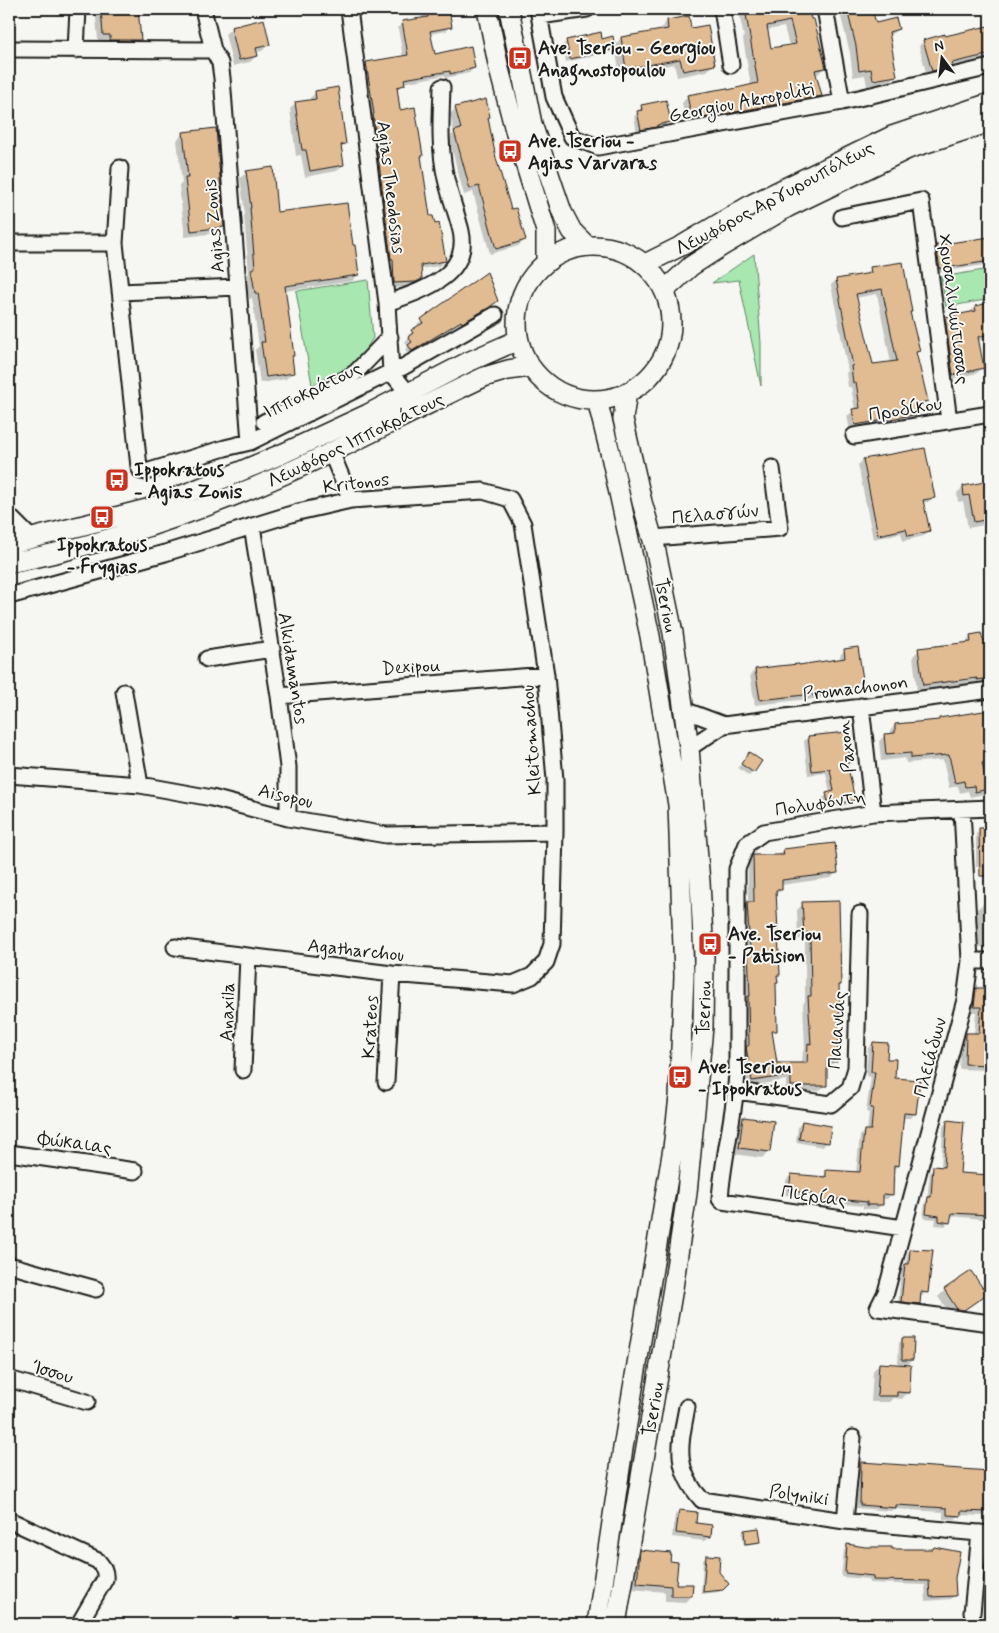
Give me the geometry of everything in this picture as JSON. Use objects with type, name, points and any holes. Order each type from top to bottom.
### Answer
[{"type":"main road","points":[[487,9],[498,69],[546,231],[546,262]]},
{"type":"main road","points":[[509,9],[532,124],[562,212],[572,231],[586,245]]},
{"type":"main road","name":"Λεωφόρος Αργυρουπόλεως","points":[[645,264],[683,245],[754,203],[892,136],[990,102]]},
{"type":"main road","name":"Λεωφόρος Αργυρουπόλεως","points":[[664,291],[691,266],[788,207],[908,149],[990,122]]},
{"type":"main road","points":[[586,245],[607,246],[627,252],[645,264],[660,282],[664,291],[670,305],[672,325],[668,345],[660,363],[647,379],[627,392],[612,398],[597,400],[571,397],[547,385],[529,366],[522,354],[518,340],[516,320],[519,299],[529,280],[546,262],[560,253],[586,245]]},
{"type":"main road","name":"Λεωφόρος Ιπποκράτους","points":[[9,544],[147,509],[284,452],[468,362],[518,340]]},
{"type":"main road","name":"Λεωφόρος Ιπποκράτους","points":[[9,563],[46,556],[151,527],[256,486],[331,452],[484,377],[529,366]]},
{"type":"main road","name":"Tseriou","points":[[616,1624],[673,1288],[687,1193],[703,1027],[704,956],[690,748],[673,633],[653,538],[642,502],[623,419],[627,392]]},
{"type":"main road","name":"Tseriou","points":[[597,400],[650,636],[678,804],[684,976],[678,1097],[673,1148],[623,1448],[597,1624]]},
{"type":"street","points":[[76,50],[78,9]]},
{"type":"street","name":"Agias Zonis","points":[[203,9],[213,50],[220,64],[222,78],[250,442]]},
{"type":"street","name":"Agias Theodosias","points":[[349,9],[387,303],[391,372]]},
{"type":"street","points":[[539,12],[587,9]]},
{"type":"street","points":[[722,9],[731,65]]},
{"type":"street","points":[[825,9],[842,102]]},
{"type":"street","name":"Georgiou Akropoliti","points":[[539,12],[554,97],[572,137],[598,147],[842,102],[990,67]]},
{"type":"street","points":[[9,49],[213,50]]},
{"type":"street","points":[[387,303],[426,290],[451,270],[460,259],[463,246],[461,232],[446,182],[442,158],[442,87]]},
{"type":"street","points":[[120,168],[115,243],[120,292],[238,287]]},
{"type":"street","name":"Χρυσαλινιώτισσας","points":[[842,217],[921,201],[949,421]]},
{"type":"street","points":[[9,243],[115,243]]},
{"type":"street","name":"Ιπποκράτους","points":[[120,292],[139,467],[146,472],[250,442],[404,367],[495,315]]},
{"type":"street","points":[[264,422],[320,397],[356,372],[390,336]]},
{"type":"street","points":[[391,372],[408,393]]},
{"type":"street","name":"Προδίκου","points":[[854,436],[990,414]]},
{"type":"street","points":[[331,452],[351,500]]},
{"type":"street","name":"Πελασγών","points":[[653,538],[780,528],[772,468]]},
{"type":"street","name":"Kritonos","points":[[9,596],[165,553],[298,512],[351,500],[483,491],[510,499]]},
{"type":"street","name":"Kleitomachou","points":[[510,499],[523,524],[546,675],[555,780],[552,944],[546,962],[532,976]]},
{"type":"street","points":[[9,518],[32,539]]},
{"type":"street","name":"Alkidamantos","points":[[252,526],[272,649],[288,767],[288,818]]},
{"type":"street","points":[[207,659],[272,649]]},
{"type":"street","name":"Dexipou","points":[[279,696],[546,675]]},
{"type":"street","name":"Promachonon","points":[[684,710],[724,724],[990,690]]},
{"type":"street","points":[[124,692],[140,785]]},
{"type":"street","name":"Paxon","points":[[861,706],[873,813]]},
{"type":"street","name":"Promachonon","points":[[690,748],[724,724]]},
{"type":"street","name":"Aisopou","points":[[9,775],[140,785],[212,798],[288,818],[386,835],[555,832]]},
{"type":"street","name":"Πολυφόντη","points":[[720,1199],[721,1180],[736,1091],[737,869],[747,844],[764,832],[873,813],[990,808]]},
{"type":"street","name":"Πλειάδων","points":[[962,810],[970,960],[965,1000],[886,1292],[878,1308],[990,1323]]},
{"type":"street","name":"Παιανιάς","points":[[736,1091],[830,1104],[850,1088],[856,1068],[860,914]]},
{"type":"street","name":"Agatharchou","points":[[175,947],[392,974],[513,984],[532,976]]},
{"type":"street","name":"Anaxila","points":[[243,1070],[248,957]]},
{"type":"street","points":[[970,960],[990,962]]},
{"type":"street","name":"Krateos","points":[[386,1082],[392,974]]},
{"type":"street","name":"Φώκαιας","points":[[9,1153],[135,1170]]},
{"type":"street","name":"Πιερίας","points":[[720,1199],[722,1201],[903,1228]]},
{"type":"street","points":[[9,1265],[96,1289]]},
{"type":"street","name":"Ίσσου","points":[[9,1379],[87,1402]]},
{"type":"street","name":"Polyniki","points":[[687,1407],[681,1452],[683,1471],[691,1488],[702,1500],[845,1521],[985,1533]]},
{"type":"street","points":[[845,1521],[853,1438]]},
{"type":"street","points":[[9,1520],[98,1561],[102,1565],[105,1579],[79,1624]]},
{"type":"street","points":[[972,1613],[985,1533]]},
{"type":"green space","points":[[754,254],[761,343],[761,386],[739,280],[712,283]]},
{"type":"green space","points":[[990,269],[990,299],[946,307],[941,277]]},
{"type":"green space","points":[[368,280],[373,338],[357,363],[312,385],[296,291]]},
{"type":"building","points":[[101,9],[138,9],[141,40],[110,40],[110,35],[103,35]]},
{"type":"building","points":[[426,9],[449,9],[452,27],[430,31],[435,54],[471,46],[475,68],[450,74],[450,71],[404,79],[405,85],[397,87],[400,110],[415,107],[430,216],[433,216],[435,224],[439,223],[446,261],[421,265],[422,279],[416,282],[394,283],[393,259],[391,259],[366,62],[408,55],[402,21],[428,17]]},
{"type":"building","points":[[745,9],[809,9],[811,19],[814,19],[826,68],[815,70],[822,96],[692,120],[687,95],[727,88],[728,90],[758,83]],"holes":[[[790,21],[796,44],[771,48],[767,26]]]},
{"type":"building","points":[[847,9],[872,9],[876,23],[896,18],[899,29],[889,32],[897,76],[873,80],[871,69],[859,71],[856,46]]},
{"type":"building","points":[[689,16],[691,28],[708,25],[715,65],[683,71],[680,59],[626,69],[621,37],[668,29],[667,20]]},
{"type":"building","points":[[264,19],[270,45],[256,48],[258,56],[239,60],[231,27]]},
{"type":"building","points":[[988,26],[990,54],[952,63],[953,66],[932,71],[923,40]]},
{"type":"building","points":[[601,32],[602,39],[613,36],[615,49],[570,59],[566,40]]},
{"type":"building","points":[[338,87],[346,144],[341,145],[344,165],[310,171],[306,150],[302,150],[295,102],[316,99],[315,91]]},
{"type":"building","points":[[486,99],[496,158],[511,209],[516,208],[526,240],[496,249],[479,186],[470,189],[454,131],[461,129],[455,107]]},
{"type":"building","points":[[666,100],[671,122],[641,130],[637,111],[642,110],[641,105]]},
{"type":"building","points":[[216,128],[224,227],[191,231],[185,178],[188,178],[183,132]]},
{"type":"building","points":[[273,167],[277,212],[347,203],[359,275],[285,286],[294,356],[292,356],[294,373],[266,377],[261,342],[265,342],[258,293],[255,293],[251,269],[255,268],[251,208],[246,171]]},
{"type":"building","points":[[990,237],[990,261],[940,269],[936,245]]},
{"type":"building","points":[[903,262],[912,312],[910,312],[920,351],[916,352],[928,401],[917,404],[919,414],[855,425],[852,409],[860,408],[856,382],[853,383],[851,366],[853,366],[836,279],[871,273],[870,267]],"holes":[[[882,289],[897,361],[873,364],[856,294]]]},
{"type":"building","points":[[487,272],[498,301],[412,351],[408,345],[412,342],[408,337],[413,333],[411,330],[423,323],[421,319]]},
{"type":"building","points":[[990,303],[990,334],[978,337],[984,368],[953,375],[945,317],[976,311],[975,306]]},
{"type":"building","points":[[925,448],[935,498],[923,500],[930,531],[908,536],[906,529],[878,535],[863,459]]},
{"type":"building","points":[[990,481],[990,519],[974,522],[969,495],[964,496],[963,486]]},
{"type":"building","points":[[981,633],[983,640],[990,639],[990,678],[923,685],[918,648],[971,642],[970,635]]},
{"type":"building","points":[[858,647],[864,686],[813,696],[813,694],[760,700],[755,669],[845,658],[844,649]]},
{"type":"building","points":[[990,710],[990,761],[982,763],[988,789],[975,792],[974,786],[965,787],[964,781],[955,783],[949,755],[911,758],[911,753],[886,755],[884,734],[895,733],[895,724],[939,720],[939,718]]},
{"type":"building","points":[[847,732],[851,762],[847,763],[855,800],[829,806],[826,793],[834,791],[830,769],[812,771],[808,736]]},
{"type":"building","points":[[749,752],[762,761],[754,773],[741,764]]},
{"type":"building","points":[[979,828],[990,828],[990,876],[980,876]]},
{"type":"building","points":[[835,843],[838,873],[782,880],[782,890],[776,890],[780,975],[777,975],[778,983],[776,983],[777,1031],[772,1031],[777,1063],[807,1063],[808,1043],[811,1044],[808,996],[811,996],[810,933],[804,933],[802,902],[839,901],[841,985],[839,985],[840,1014],[838,1014],[837,1062],[827,1061],[827,1086],[791,1086],[791,1075],[752,1081],[746,1047],[749,1045],[748,996],[750,996],[747,902],[754,902],[753,855],[784,855],[783,849]]},
{"type":"building","points":[[976,988],[990,988],[990,1065],[965,1064],[966,1033],[979,1033],[981,1007],[974,1007]]},
{"type":"building","points":[[873,1042],[888,1043],[887,1059],[896,1059],[895,1078],[920,1080],[916,1114],[904,1113],[899,1166],[894,1165],[893,1195],[883,1194],[883,1205],[867,1205],[867,1202],[837,1199],[836,1203],[811,1201],[812,1193],[789,1191],[791,1174],[826,1177],[826,1170],[860,1172],[864,1130],[871,1130],[873,1108],[870,1108],[875,1072],[871,1072]]},
{"type":"building","points":[[743,1117],[774,1121],[770,1152],[739,1148]]},
{"type":"building","points":[[947,1120],[964,1122],[960,1173],[990,1175],[989,1215],[952,1213],[950,1223],[939,1221],[939,1216],[926,1214],[928,1197],[931,1197],[933,1166],[944,1167]]},
{"type":"building","points":[[802,1121],[831,1126],[829,1143],[799,1139]]},
{"type":"building","points":[[910,1249],[933,1250],[928,1293],[921,1292],[920,1304],[901,1302],[905,1264],[909,1264]]},
{"type":"building","points":[[971,1271],[987,1294],[964,1310],[957,1309],[944,1289]]},
{"type":"building","points":[[902,1338],[914,1338],[913,1360],[902,1360]]},
{"type":"building","points":[[879,1363],[911,1365],[910,1393],[897,1392],[897,1396],[877,1396]]},
{"type":"building","points":[[861,1462],[990,1471],[990,1512],[961,1511],[961,1516],[947,1515],[947,1508],[896,1505],[896,1508],[860,1505]]},
{"type":"building","points":[[679,1510],[697,1512],[696,1523],[712,1525],[711,1537],[676,1533]]},
{"type":"building","points":[[759,1528],[761,1542],[745,1544],[744,1530]]},
{"type":"building","points":[[847,1544],[865,1547],[892,1547],[892,1549],[933,1549],[934,1547],[960,1552],[955,1578],[956,1596],[930,1597],[929,1581],[873,1580],[873,1576],[845,1573]]},
{"type":"building","points":[[640,1550],[671,1553],[670,1561],[678,1562],[676,1584],[693,1584],[692,1596],[671,1596],[671,1586],[637,1583]]},
{"type":"building","points":[[706,1555],[720,1556],[719,1572],[729,1584],[723,1590],[703,1592]]},
{"type":"place","name":"Ave. Tseriou - Georgiou Anagnostopoulou","points":[[520,58]]},
{"type":"place","name":"Ave. Tseriou - Agias Varvaras","points":[[510,151]]},
{"type":"place","name":"Ippokratous - Agias Zonis","points":[[117,480]]},
{"type":"place","name":"Ippokratous - Frygias","points":[[102,517]]},
{"type":"place","name":"Ave. Tseriou - Patision","points":[[710,944]]},
{"type":"place","name":"Ave. Tseriou - Ippokratous","points":[[680,1077]]}]
